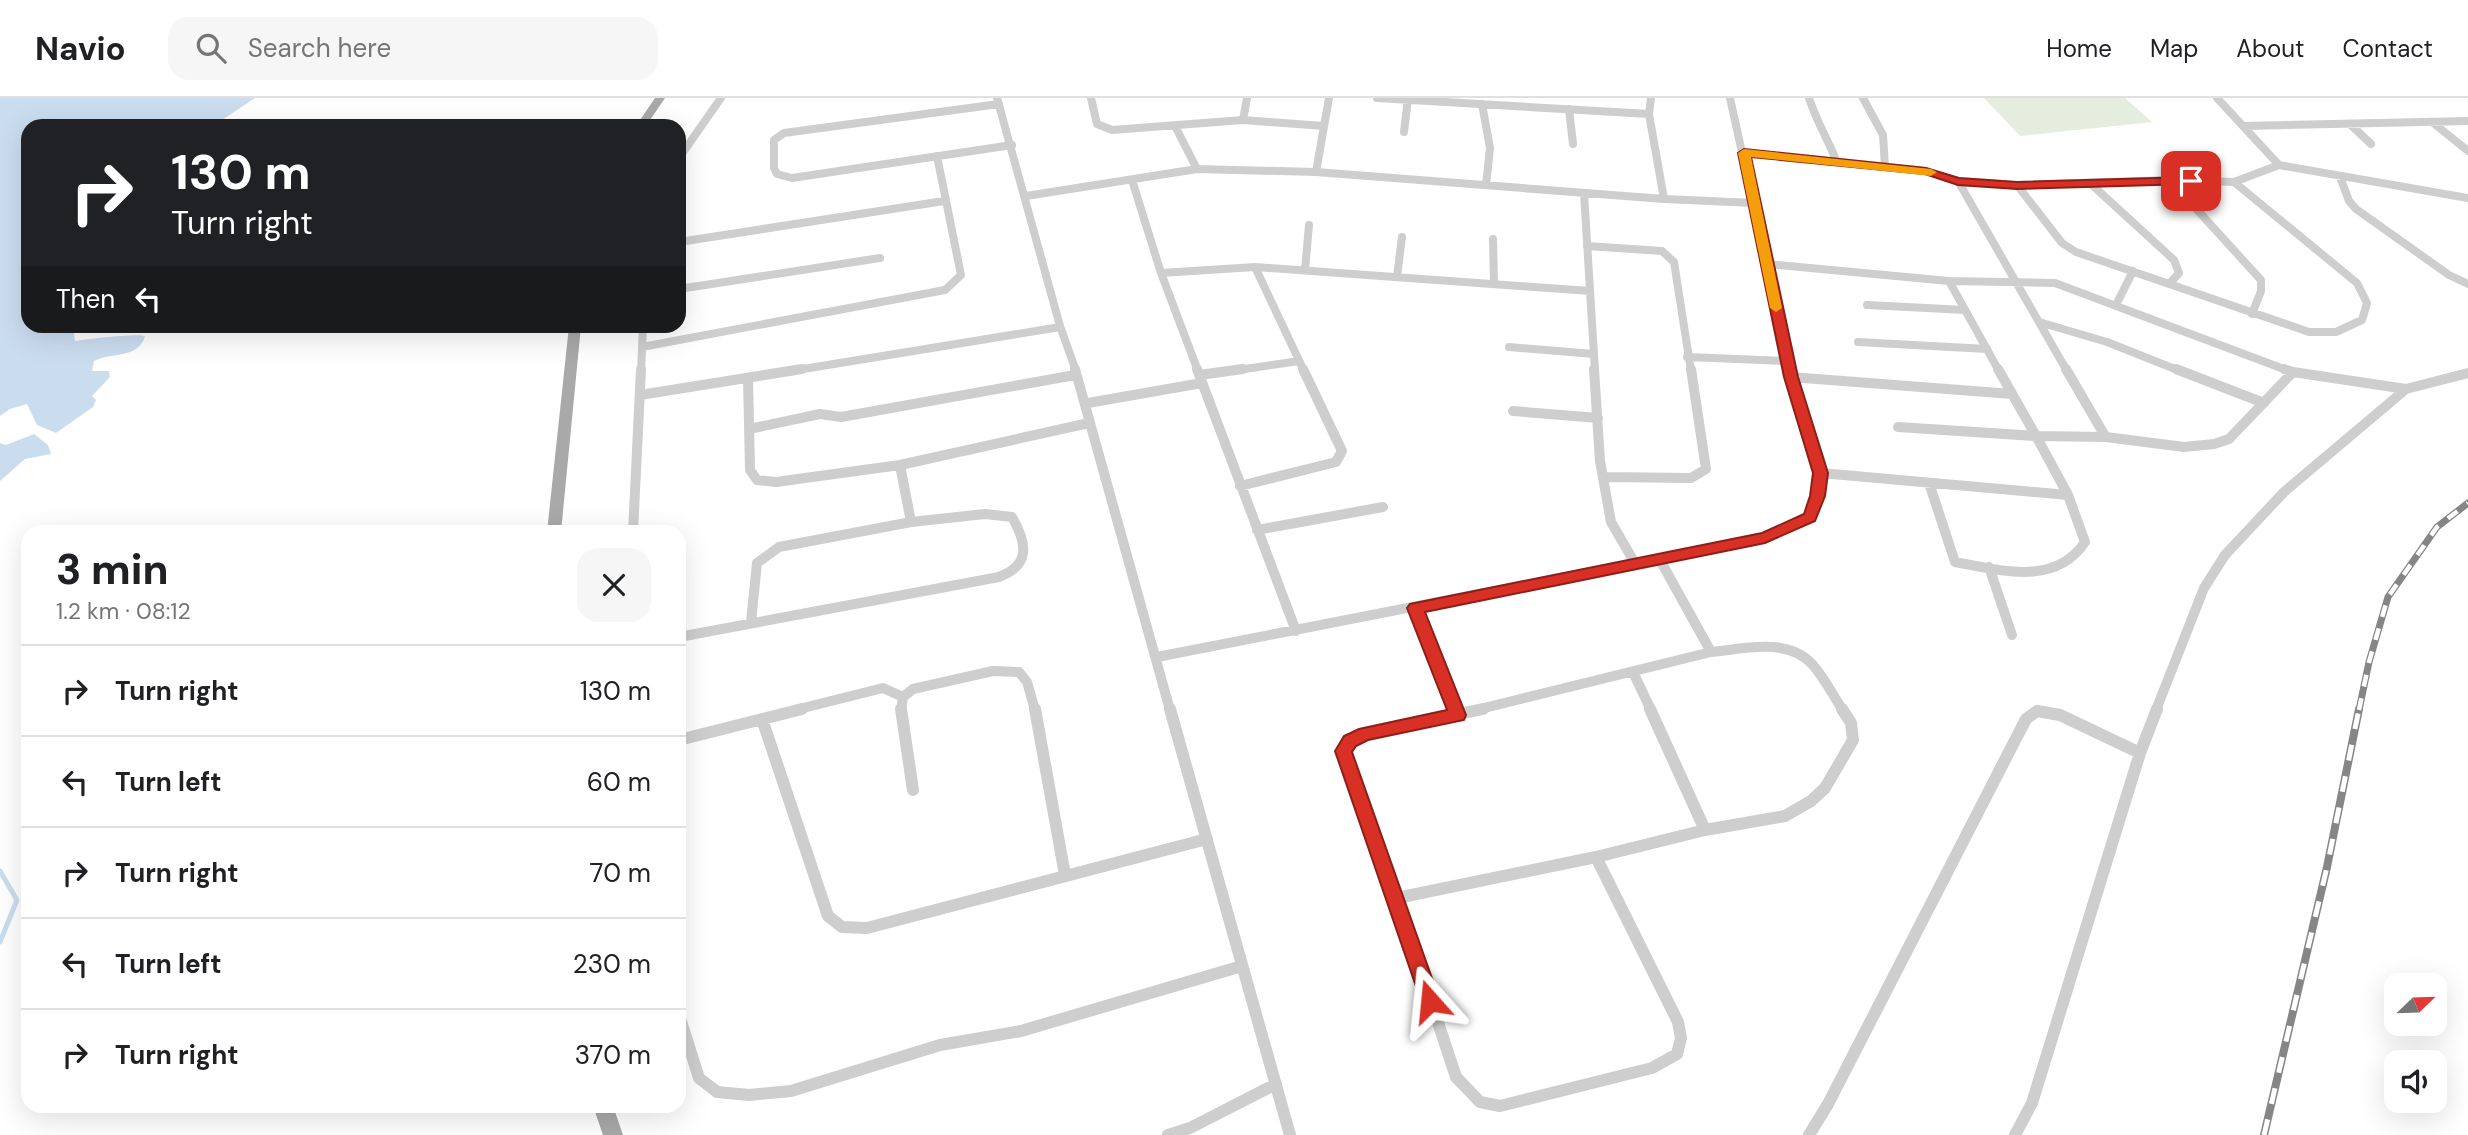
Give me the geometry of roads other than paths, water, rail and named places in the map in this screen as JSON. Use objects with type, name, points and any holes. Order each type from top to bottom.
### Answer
[{"type":"main road","points":[[646,119],[660,98]]},
{"type":"main road","points":[[555,525],[574,333]]},
{"type":"main road","points":[[605,1113],[613,1135]]},
{"type":"street","points":[[686,148],[721,98]]},
{"type":"street","points":[[1091,98],[1093,116],[1097,124],[1104,128],[1243,120],[1324,126]]},
{"type":"street","points":[[1243,120],[1247,98]]},
{"type":"street","points":[[1316,172],[1329,98]]},
{"type":"street","points":[[1377,98],[1649,114]]},
{"type":"street","points":[[1651,98],[1649,114],[1664,199]]},
{"type":"street","points":[[1157,657],[1765,538],[1810,517],[1818,496],[1821,473],[1787,361],[1730,98]]},
{"type":"street","points":[[1809,98],[1817,122],[1823,126],[1836,160]]},
{"type":"street","points":[[1863,98],[1884,133],[1887,153],[1885,167]]},
{"type":"street","points":[[2217,98],[2279,165]]},
{"type":"street","points":[[1404,132],[1408,99]]},
{"type":"street","points":[[1012,145],[792,178],[777,174],[774,168],[774,140],[793,131],[998,101],[1012,145],[1026,196],[1060,327],[1075,375],[1088,403],[1089,423],[1290,1135]]},
{"type":"street","points":[[1482,104],[1490,148],[1486,185]]},
{"type":"street","points":[[1569,109],[1573,144]]},
{"type":"street","points":[[2243,126],[2468,121]]},
{"type":"street","points":[[2432,122],[2468,151]]},
{"type":"street","points":[[2350,124],[2371,144]]},
{"type":"street","points":[[1175,126],[1197,170]]},
{"type":"street","points":[[1744,153],[1836,160],[1926,171],[1958,181],[2017,185],[2170,180],[2234,182],[2279,165],[2468,198]]},
{"type":"street","points":[[642,346],[946,290],[961,275],[937,156]]},
{"type":"street","points":[[1026,196],[1197,170],[1316,172],[1664,199],[1754,203]]},
{"type":"street","points":[[2340,177],[2349,201],[2356,209],[2449,275],[2468,284]]},
{"type":"street","points":[[1132,180],[1161,273],[1296,631]]},
{"type":"street","points":[[2170,180],[2261,280],[2261,291],[2252,314]]},
{"type":"street","points":[[1958,181],[2105,436]]},
{"type":"street","points":[[2017,185],[2068,248],[2309,332],[2327,333],[2350,329],[2361,319],[2367,307],[2366,299],[2357,283],[2234,182]]},
{"type":"street","points":[[2091,184],[2174,260],[2179,273],[2170,284]]},
{"type":"street","points":[[1584,193],[1600,461],[1611,522],[1636,565]]},
{"type":"street","points":[[686,241],[944,201]]},
{"type":"street","points":[[1305,270],[1310,225]]},
{"type":"street","points":[[1397,277],[1402,237]]},
{"type":"street","points":[[1493,239],[1494,284]]},
{"type":"street","points":[[1587,246],[1662,251],[1674,262],[1706,469],[1691,478],[1604,477]]},
{"type":"street","points":[[686,288],[880,258]]},
{"type":"street","points":[[1767,264],[1949,281],[2054,283],[2293,372],[2406,389],[2468,373]]},
{"type":"street","points":[[1161,273],[1255,267],[1590,291]]},
{"type":"street","points":[[1241,486],[1336,462],[1342,451],[1255,267]]},
{"type":"street","points":[[2116,305],[2133,271]]},
{"type":"street","points":[[1929,483],[1955,562],[2014,571],[2042,570],[2068,563],[2080,553],[2085,542],[2068,495],[1949,281]]},
{"type":"street","points":[[1867,305],[1965,310]]},
{"type":"street","points":[[2039,322],[2107,342],[2264,403]]},
{"type":"street","points":[[640,395],[1060,327]]},
{"type":"street","points":[[633,525],[643,333]]},
{"type":"street","points":[[1858,342],[1987,349]]},
{"type":"street","points":[[1509,347],[1594,354]]},
{"type":"street","points":[[1687,356],[1787,361]]},
{"type":"street","points":[[1088,403],[1299,361]]},
{"type":"street","points":[[1898,427],[2036,436],[2105,436],[2199,449],[2230,439],[2293,372]]},
{"type":"street","points":[[750,429],[820,414],[841,417],[1075,375]]},
{"type":"street","points":[[1791,377],[2012,394]]},
{"type":"street","points":[[748,378],[750,470],[757,480],[776,482],[901,465],[1089,423]]},
{"type":"street","points":[[2015,1135],[2032,1103],[2140,753],[2204,588],[2225,555],[2284,492],[2406,389]]},
{"type":"street","points":[[1513,411],[1598,418]]},
{"type":"street","points":[[901,465],[911,522]]},
{"type":"street","points":[[1821,473],[2068,495]]},
{"type":"street","points":[[1257,530],[1383,507]]},
{"type":"street","points":[[686,636],[999,577],[1017,570],[1023,560],[1020,528],[1012,517],[985,514],[911,522],[779,547],[757,563],[751,622]]},
{"type":"street","points":[[1660,560],[1712,652]]},
{"type":"street","points":[[1989,567],[2012,635]]},
{"type":"street","points":[[1415,608],[1458,715]]},
{"type":"street","points":[[1396,898],[1596,857],[1705,830],[1785,816],[1811,801],[1825,788],[1853,740],[1851,723],[1812,664],[1799,654],[1773,646],[1712,652],[1458,715],[1365,734],[1350,741],[1343,751],[1456,1077],[1480,1102],[1500,1106],[1652,1068],[1677,1054],[1681,1038],[1678,1022],[1596,857]]},
{"type":"street","points":[[913,790],[900,705],[903,697],[913,689],[993,671],[1019,672],[1027,682],[1034,705],[1065,875]]},
{"type":"street","points":[[1633,672],[1705,830]]},
{"type":"street","points":[[686,738],[883,688],[903,697]]},
{"type":"street","points":[[1809,1135],[1828,1104],[2026,719],[2037,711],[2060,715],[2140,753]]},
{"type":"street","points":[[762,719],[828,916],[842,927],[867,928],[1207,839]]},
{"type":"street","points":[[686,1037],[699,1078],[717,1092],[749,1095],[791,1091],[940,1045],[1021,1031],[1242,966]]},
{"type":"street","points":[[1168,1135],[1191,1131],[1276,1084]]},
{"type":"water","points":[[0,98],[255,98],[224,119],[21,119],[21,333],[74,333],[75,341],[145,336],[142,343],[131,352],[94,361],[92,371],[109,371],[110,377],[92,396],[96,400],[93,407],[56,433],[37,425],[27,404],[10,409],[0,416]]},
{"type":"water","points":[[34,434],[48,445],[51,454],[25,459],[0,481],[0,443],[6,445]]},
{"type":"waterway","points":[[0,871],[17,900],[0,942]]},
{"type":"railway","points":[[2359,710],[2369,662],[2388,597],[2437,527],[2468,503]]},
{"type":"railway","points":[[2264,1135],[2327,867],[2359,709]]}]
